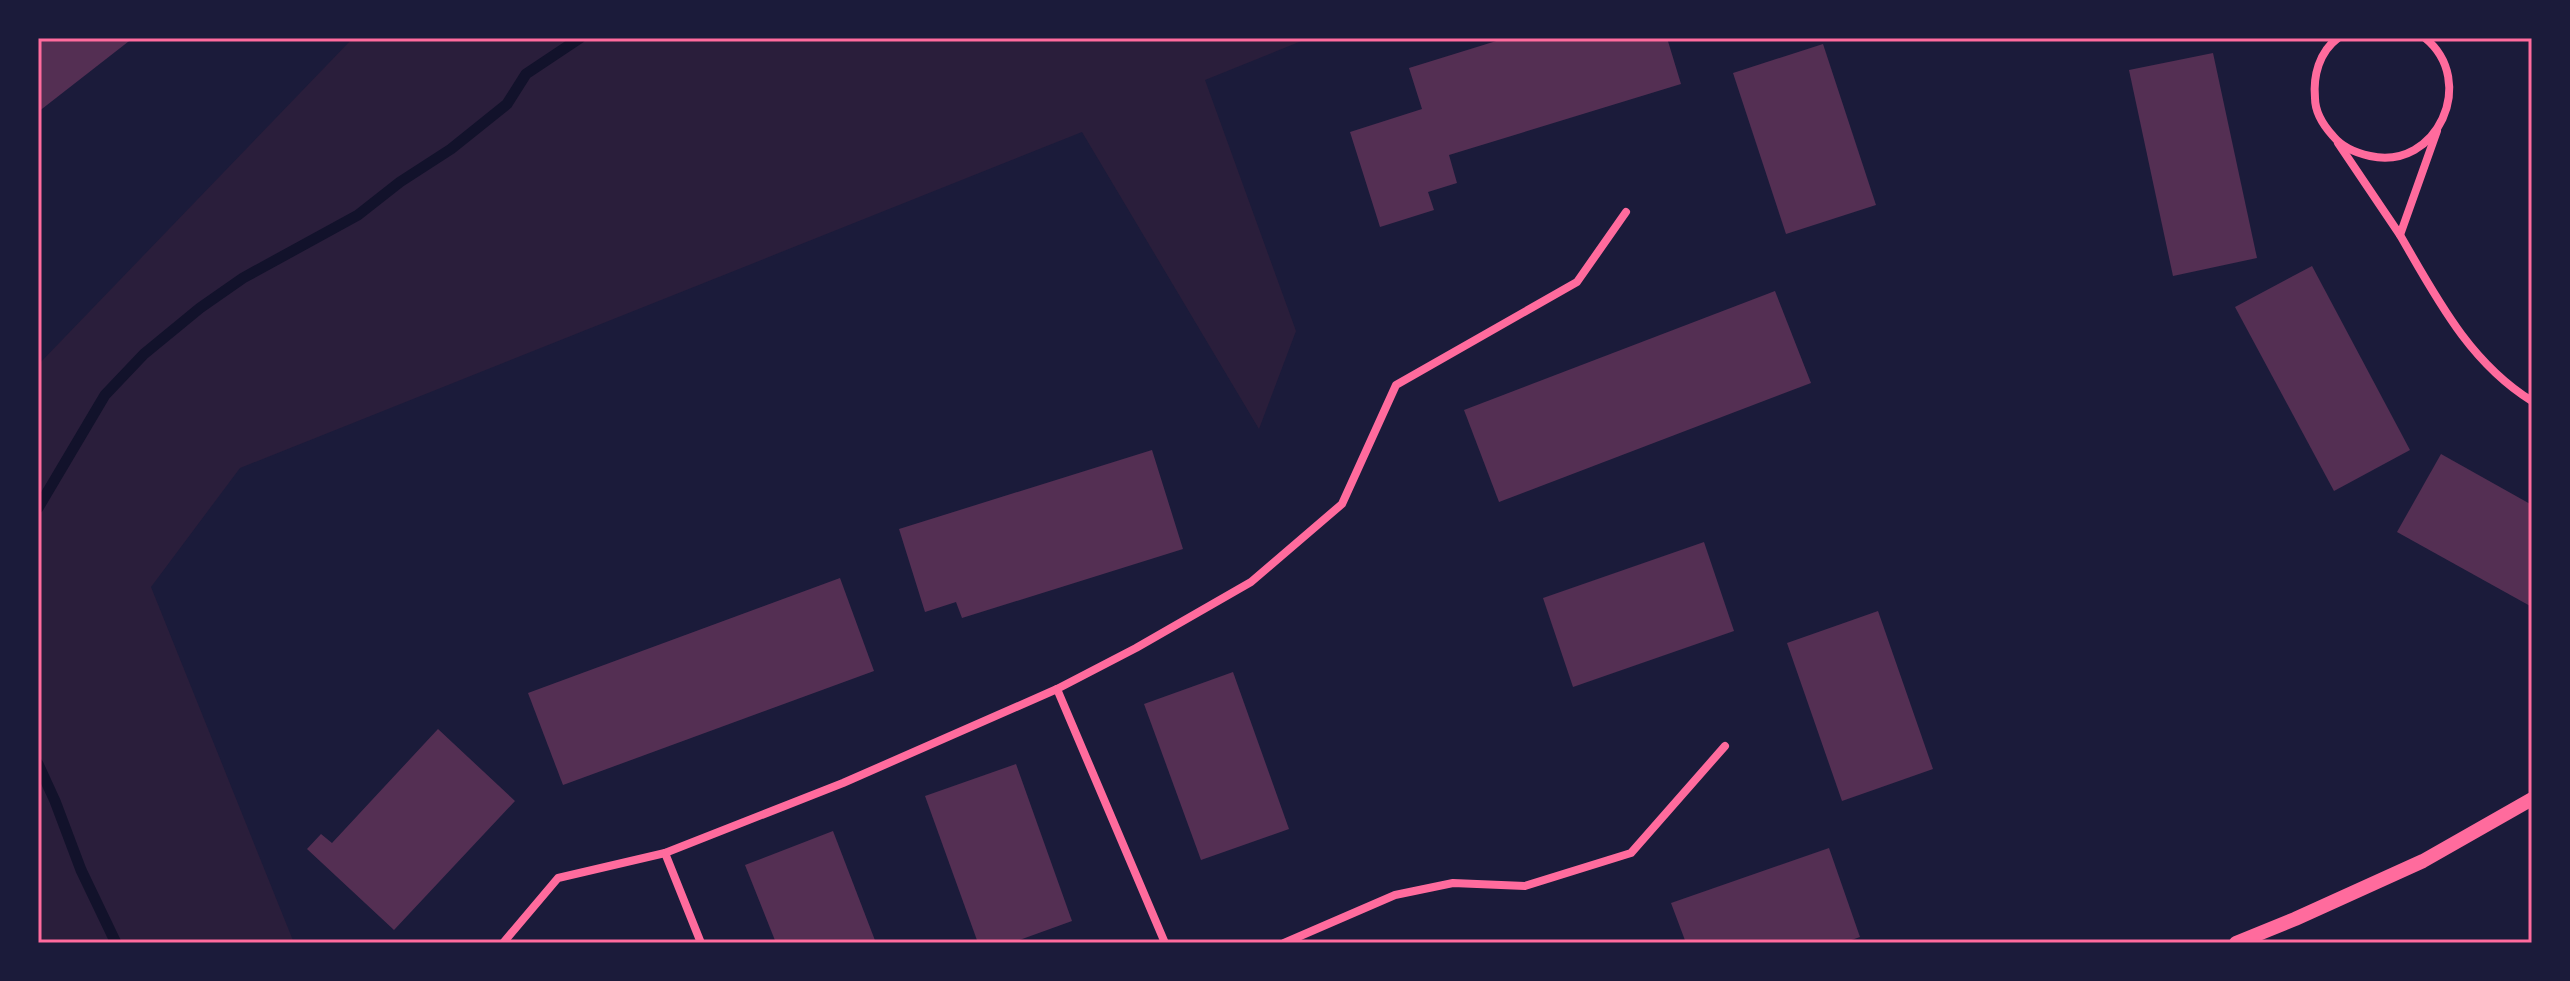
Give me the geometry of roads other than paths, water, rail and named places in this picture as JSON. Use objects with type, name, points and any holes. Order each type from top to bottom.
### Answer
[{"type":"street","points":[[2338,38],[2320,60],[2314,81],[2315,104],[2323,125],[2400,235],[2448,317],[2473,350],[2504,381],[2532,401]]},
{"type":"street","points":[[2400,235],[2447,109],[2450,87],[2446,64],[2434,45],[2425,38]]},
{"type":"street","points":[[2335,139],[2357,153],[2379,158],[2402,155],[2422,145],[2438,129]]},
{"type":"street","points":[[503,943],[558,878],[665,853],[843,783],[1057,689],[1251,582],[1342,504],[1396,385],[1577,282],[1626,212]]},
{"type":"street","points":[[1057,689],[1165,943]]},
{"type":"street","points":[[1284,943],[1395,895],[1453,883],[1525,886],[1631,853],[1725,746]]},
{"type":"street","points":[[2236,943],[2423,861],[2532,799]]},
{"type":"street","points":[[665,853],[701,943]]},
{"type":"waterway","points":[[38,508],[105,395],[144,354],[243,278],[358,215],[400,182],[451,149],[507,104],[526,74],[580,38]]},
{"type":"waterway","points":[[38,764],[81,870],[116,943]]}]
